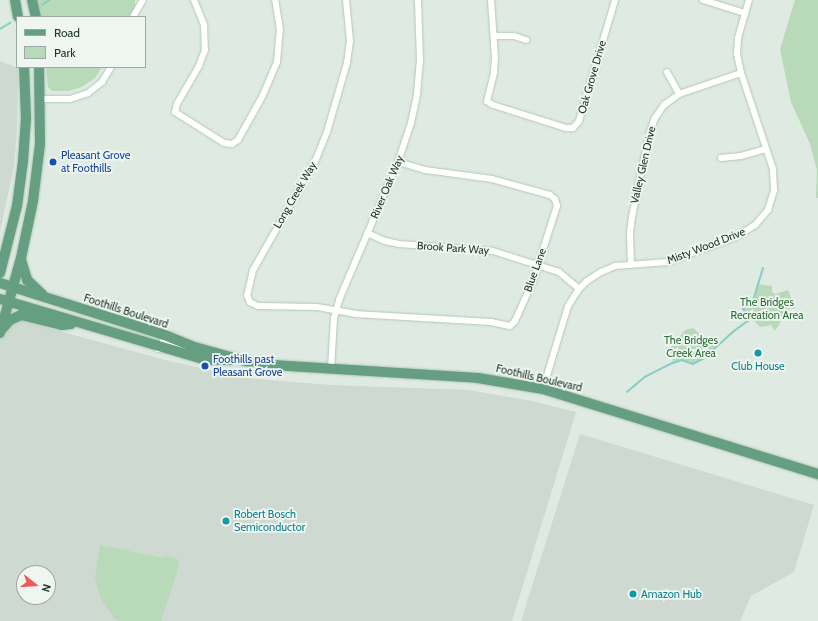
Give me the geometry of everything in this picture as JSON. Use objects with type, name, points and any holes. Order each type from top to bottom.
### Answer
[{"type":"main road","points":[[15,0],[18,16]]},
{"type":"main road","points":[[32,0],[36,16]]},
{"type":"main road","points":[[0,273],[3,256],[16,210],[21,179],[25,135],[26,99],[24,68]]},
{"type":"main road","points":[[25,68],[34,74],[35,91],[40,99]]},
{"type":"main road","points":[[0,333],[5,300],[12,287],[21,258],[34,201],[40,130],[39,68]]},
{"type":"main road","points":[[26,99],[34,108],[34,123],[40,130]]},
{"type":"main road","points":[[21,258],[24,273],[30,285],[50,299]]},
{"type":"main road","name":"Foothills Boulevard","points":[[0,283],[162,334],[191,346],[244,360],[273,365],[478,378],[543,389],[818,474]]},
{"type":"main road","name":"Foothills Boulevard","points":[[5,300],[206,360],[244,360]]},
{"type":"main road","points":[[0,333],[10,320],[21,315],[62,325],[78,323]]},
{"type":"main road","points":[[137,339],[155,340],[162,334]]},
{"type":"main road","points":[[158,346],[163,343],[191,346]]},
{"type":"street","points":[[134,16],[143,0]]},
{"type":"street","points":[[194,0],[204,25],[205,50],[199,66],[177,104],[175,112],[224,143],[232,144],[238,140],[263,95],[277,62],[280,30],[275,0]]},
{"type":"street","name":"Long Creek Way","points":[[336,311],[317,307],[258,306],[250,302],[247,295],[253,270],[315,161],[327,132],[347,63],[350,41],[346,0]]},
{"type":"street","name":"River Oak Way","points":[[331,369],[336,311],[342,290],[398,162],[411,123],[419,80],[421,43],[418,0]]},
{"type":"street","name":"Oak Grove Drive","points":[[491,0],[494,36],[494,73],[487,101],[493,105],[566,128],[573,128],[579,121],[615,0]]},
{"type":"street","points":[[703,0],[745,13]]},
{"type":"street","name":"Misty Wood Drive","points":[[543,389],[568,306],[579,289],[601,272],[615,266],[668,262],[738,236],[755,225],[768,210],[774,190],[773,169],[741,73],[737,46],[749,0]]},
{"type":"street","points":[[494,36],[514,36],[526,40]]},
{"type":"street","points":[[40,99],[70,99],[88,93],[102,82],[110,68]]},
{"type":"street","points":[[667,72],[679,94]]},
{"type":"street","name":"Valley Glen Drive","points":[[631,264],[630,226],[649,135],[659,112],[679,94],[741,73]]},
{"type":"street","points":[[721,158],[742,156],[766,148]]},
{"type":"street","name":"Blue Lane","points":[[336,311],[355,314],[491,322],[510,326],[515,321],[533,281],[557,206],[555,199],[550,195],[492,179],[425,170],[398,162]]},
{"type":"street","name":"Brook Park Way","points":[[367,233],[385,241],[399,244],[486,250],[559,272],[579,289]]},
{"type":"shaded area","points":[[0,61],[18,68],[17,129],[14,166],[0,232]]},
{"type":"shaded area","name":"Robert Bosch Semiconductor","points":[[0,315],[169,361],[246,378],[331,385],[469,390],[532,401],[576,412],[512,621],[0,621]]},
{"type":"shaded area","points":[[580,434],[814,505],[794,572],[751,596],[740,621],[521,621]]},
{"type":"green space","points":[[37,0],[135,0],[135,16],[37,16]]},
{"type":"green space","points":[[795,0],[818,0],[818,198],[816,198],[817,170],[810,144],[791,102],[780,49]]},
{"type":"green space","points":[[46,68],[101,68],[95,78],[82,87],[69,91],[52,91],[48,87]]},
{"type":"green space","name":"The Bridges Recreation Area","points":[[757,284],[772,286],[772,292],[775,294],[788,290],[795,308],[790,307],[775,331],[771,325],[760,327],[743,309],[753,301]]},
{"type":"green space","name":"The Bridges Creek Area","points":[[693,328],[715,347],[703,359],[693,364],[682,360],[673,363],[670,348],[685,330]]},
{"type":"green space","points":[[100,545],[163,558],[165,556],[177,559],[179,562],[176,575],[161,621],[118,621],[113,617],[101,599],[95,578]]},
{"type":"waterway","points":[[42,5],[50,0]]},
{"type":"waterway","points":[[0,29],[10,23]]},
{"type":"waterway","points":[[627,392],[645,377],[673,363],[682,360],[693,364],[703,359],[734,331],[748,321],[750,318],[743,309],[753,301],[763,268]]},
{"type":"place","name":"Pleasant Grove at Foothills","points":[[53,162]]},
{"type":"place","name":"Club House","points":[[758,353]]},
{"type":"place","name":"Foothills past Pleasant Grove","points":[[205,366]]},
{"type":"place","name":"Robert Bosch Semiconductor","points":[[226,521]]},
{"type":"place","name":"Amazon Hub","points":[[633,594]]}]
